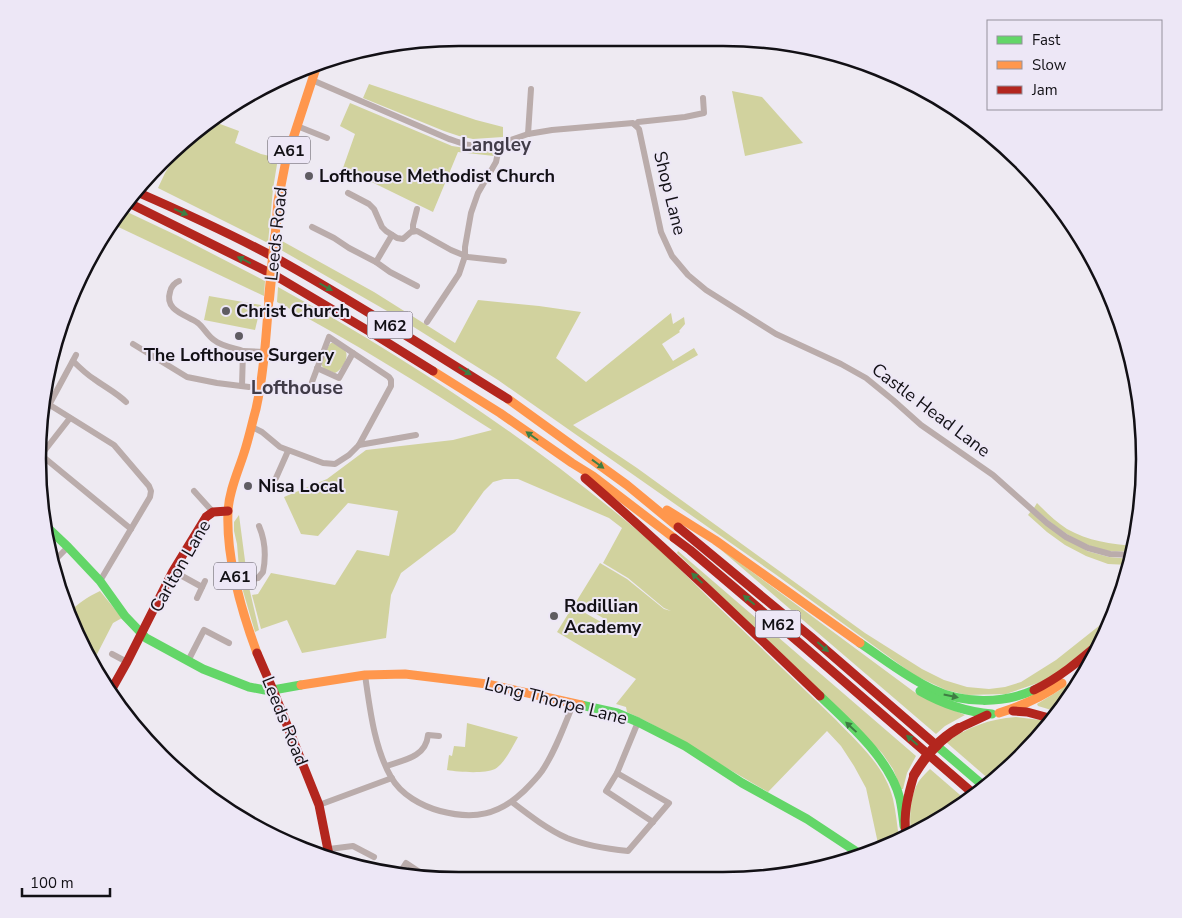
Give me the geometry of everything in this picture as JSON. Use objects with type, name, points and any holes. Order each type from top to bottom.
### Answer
[{"type":"main road","name":"Leeds Road","points":[[315,72],[286,160],[278,201],[261,382],[252,427],[233,482],[228,512],[230,544],[236,582],[251,637],[319,805],[328,851]]},
{"type":"main road","name":"M62","points":[[143,195],[279,260],[362,308],[508,399],[627,485],[811,637],[979,782]]},
{"type":"main road","name":"M62","points":[[134,206],[276,276],[484,403],[593,476],[690,550],[969,790]]},
{"type":"main road","points":[[572,463],[585,478],[709,589],[872,748],[885,768],[900,798],[905,829]]},
{"type":"main road","name":"M62","points":[[627,485],[715,540],[849,637]]},
{"type":"main road","name":"Carlton Lane","points":[[114,685],[173,571],[206,517],[213,512],[228,512]]},
{"type":"main road","name":"Long Thorpe Lane","points":[[53,532],[68,546],[100,582],[141,634],[188,662],[219,676],[257,689],[273,690],[365,675],[405,674],[475,682],[574,702],[617,713],[685,746],[742,783],[807,819],[855,850]]},
{"type":"main road","points":[[849,637],[922,685],[942,694],[966,699],[985,700],[1017,696],[1044,686],[1058,678],[1086,655]]},
{"type":"main road","points":[[849,637],[887,667],[938,702],[964,711],[996,713],[1015,711],[1045,716]]},
{"type":"main road","points":[[905,829],[907,798],[914,775],[924,758],[937,742],[974,720],[1028,704],[1047,694],[1075,673]]},
{"type":"main road","points":[[891,779],[900,832]]},
{"type":"street","points":[[312,80],[449,139],[468,144],[500,148]]},
{"type":"street","points":[[528,134],[531,89]]},
{"type":"street","points":[[427,322],[459,274],[465,256],[471,213],[478,193],[496,162],[500,148],[508,141],[528,134],[552,130],[633,124],[704,113],[702,98]]},
{"type":"street","name":"Shop Lane","points":[[633,124],[639,129],[661,232],[672,256],[688,275],[706,290]]},
{"type":"street","points":[[296,126],[327,138]]},
{"type":"street","points":[[348,193],[369,204],[374,209],[382,227],[399,239],[403,239],[413,231],[417,231],[465,256],[504,261]]},
{"type":"street","points":[[413,231],[412,225],[417,208]]},
{"type":"street","points":[[312,227],[418,286]]},
{"type":"street","points":[[376,262],[392,235]]},
{"type":"street","points":[[179,281],[171,288],[169,296],[169,302],[178,313],[200,324],[215,341],[243,351],[264,352]]},
{"type":"street","name":"Castle Head Lane","points":[[706,290],[776,334],[841,364],[866,378],[921,424],[993,475],[1047,523],[1066,537],[1088,548],[1110,554],[1124,555]]},
{"type":"street","points":[[252,427],[262,432],[280,447],[323,463],[335,464],[349,455],[359,444],[390,386],[391,380],[329,337],[312,382]]},
{"type":"street","points":[[133,344],[141,346],[187,377],[246,386],[243,351]]},
{"type":"street","points":[[318,368],[339,378],[354,353]]},
{"type":"street","points":[[51,396],[74,358],[89,376],[125,401],[118,407]]},
{"type":"street","points":[[50,405],[114,445],[150,488],[150,496],[100,582]]},
{"type":"street","points":[[46,447],[70,418]]},
{"type":"street","points":[[359,444],[416,435]]},
{"type":"street","points":[[276,478],[288,451]]},
{"type":"street","points":[[46,460],[131,529]]},
{"type":"street","points":[[194,491],[213,512]]},
{"type":"street","points":[[236,582],[258,578],[263,572],[264,542],[259,526]]},
{"type":"street","points":[[58,557],[68,546]]},
{"type":"street","points":[[173,571],[203,584],[197,598]]},
{"type":"street","points":[[188,662],[204,630],[229,643]]},
{"type":"street","points":[[112,654],[127,662]]},
{"type":"street","points":[[365,675],[376,740],[392,778],[400,789],[410,797],[435,809],[462,815],[491,813],[512,802],[527,788],[541,773],[558,743],[574,702]]},
{"type":"street","points":[[638,722],[617,773],[606,791],[653,822]]},
{"type":"street","points":[[386,766],[420,753],[428,742],[428,735],[439,736]]},
{"type":"street","points":[[512,802],[537,821],[567,838],[596,847],[628,851],[669,804],[617,773]]},
{"type":"street","points":[[319,805],[392,778]]},
{"type":"street","points":[[334,852],[353,846],[374,858]]},
{"type":"street","points":[[403,868],[406,863],[414,869]]},
{"type":"green space","points":[[369,84],[476,120],[503,127],[503,137],[473,139],[444,131],[363,98]]},
{"type":"green space","points":[[732,91],[762,97],[803,143],[745,156]]},
{"type":"green space","points":[[350,103],[452,146],[488,149],[494,156],[458,152],[433,212],[343,168],[355,134],[340,126]]},
{"type":"green space","points":[[219,124],[239,131],[235,143],[261,154],[278,158],[268,243],[158,188],[171,164]]},
{"type":"green space","points":[[129,213],[178,236],[265,281],[264,296],[118,227]]},
{"type":"green space","points":[[282,241],[374,292],[455,343],[478,300],[581,312],[556,358],[586,382],[671,313],[673,324],[684,317],[685,324],[680,332],[662,344],[673,361],[694,348],[698,355],[573,425],[637,468],[865,633],[922,669],[944,680],[967,687],[989,689],[1005,687],[1021,682],[1056,660],[1101,625],[1093,642],[1058,672],[1041,682],[1006,694],[967,695],[946,690],[914,675],[775,574],[498,380],[401,319],[281,250]]},
{"type":"green space","points":[[278,287],[418,370],[464,400],[552,463],[647,538],[836,720],[870,756],[878,766],[889,787],[894,804],[898,832],[878,841],[866,788],[841,746],[827,731],[768,792],[648,722],[627,712],[626,707],[616,704],[636,679],[557,632],[573,606],[601,622],[603,618],[576,602],[600,563],[627,579],[664,609],[671,611],[664,608],[628,578],[603,563],[622,528],[609,518],[518,479],[504,479],[493,482],[484,491],[455,532],[401,573],[391,595],[386,638],[302,653],[287,620],[261,629],[252,595],[258,594],[271,573],[335,585],[357,550],[389,556],[398,511],[348,503],[318,536],[301,534],[284,497],[327,479],[366,450],[453,440],[492,430],[359,347],[277,302]]},
{"type":"green space","points":[[209,296],[261,305],[255,330],[204,320]]},
{"type":"green space","points":[[331,343],[344,349],[347,355],[343,366],[335,373],[325,369],[321,363]]},
{"type":"green space","points":[[1037,503],[1059,523],[1075,533],[1100,541],[1127,545],[1125,552],[1109,551],[1087,545],[1059,529],[1034,508]]},
{"type":"green space","points":[[1031,511],[1087,551],[1109,557],[1124,558],[1122,565],[1108,564],[1086,556],[1065,545],[1028,515]]},
{"type":"green space","points":[[239,515],[247,576],[241,573],[239,568],[234,531],[234,522]]},
{"type":"green space","points":[[720,549],[917,694],[965,715],[945,726],[936,734]]},
{"type":"green space","points":[[678,551],[916,756],[907,773],[903,789],[901,789],[893,769],[882,753],[677,553]]},
{"type":"green space","points":[[248,583],[259,630],[255,632],[243,591]]},
{"type":"green space","points":[[100,591],[122,618],[113,623],[96,655],[74,608]]},
{"type":"green space","points":[[1069,682],[1050,710],[1038,706],[1037,704]]},
{"type":"green space","points":[[1016,717],[1042,720],[1015,751],[986,776],[946,742],[963,732],[996,720]]},
{"type":"green space","points":[[467,723],[518,737],[505,759],[495,769],[478,772],[447,770],[449,755],[452,756],[454,746],[465,747]]},
{"type":"green space","points":[[930,769],[961,796],[911,826],[912,799],[919,781]]},
{"type":"traffic: fast","points":[[53,533],[100,581],[125,616],[146,638],[203,669],[249,687],[273,690],[301,685]]},
{"type":"traffic: fast","points":[[860,643],[922,684],[944,694],[970,700],[996,700],[1022,695],[1034,690]]},
{"type":"traffic: fast","points":[[920,691],[955,707],[992,714]]},
{"type":"traffic: fast","points":[[820,696],[878,756],[895,784],[900,799],[904,826]]},
{"type":"traffic: fast","points":[[581,705],[617,713],[685,746],[742,783],[807,819],[855,850]]},
{"type":"traffic: fast","points":[[937,746],[979,782]]},
{"type":"traffic: slow","points":[[275,237],[278,201],[286,160],[315,73]]},
{"type":"traffic: slow","points":[[269,299],[275,237]]},
{"type":"traffic: slow","points":[[257,653],[245,619],[232,565],[229,547],[228,511],[232,489],[259,395],[269,299]]},
{"type":"traffic: slow","points":[[433,371],[500,413],[593,476],[674,538]]},
{"type":"traffic: slow","points":[[508,399],[627,485],[678,527]]},
{"type":"traffic: slow","points":[[667,510],[715,540],[860,643]]},
{"type":"traffic: slow","points":[[301,685],[365,675],[405,674],[487,684],[581,705]]},
{"type":"traffic: slow","points":[[999,713],[1032,701],[1062,683]]},
{"type":"traffic: jam","points":[[143,195],[227,233],[310,277],[508,399]]},
{"type":"traffic: jam","points":[[134,205],[276,276],[433,371]]},
{"type":"traffic: jam","points":[[585,478],[675,558],[820,696]]},
{"type":"traffic: jam","points":[[114,685],[173,571],[206,517],[213,512],[228,511]]},
{"type":"traffic: jam","points":[[678,527],[811,637],[937,746]]},
{"type":"traffic: jam","points":[[674,538],[802,645],[969,790]]},
{"type":"traffic: jam","points":[[257,653],[319,805],[328,851]]},
{"type":"traffic: jam","points":[[1034,690],[1060,675],[1086,655]]},
{"type":"traffic: jam","points":[[1013,711],[1027,712],[1045,717]]},
{"type":"traffic: jam","points":[[959,728],[987,715]]},
{"type":"traffic: jam","points":[[914,775],[934,748],[945,737],[959,728]]},
{"type":"traffic: jam","points":[[905,829],[908,797],[914,775]]},
{"type":"place","name":"Lofthouse Methodist Church","points":[[309,176]]},
{"type":"place","name":"Christ Church","points":[[226,311]]},
{"type":"place","name":"The Lofthouse Surgery","points":[[239,336]]},
{"type":"place","name":"Nisa Local","points":[[248,486]]},
{"type":"place","name":"Rodillian Academy","points":[[554,616]]},
{"type":"district","name":"Langley","points":[[496,144]]},
{"type":"district","name":"Lofthouse","points":[[297,387]]}]
